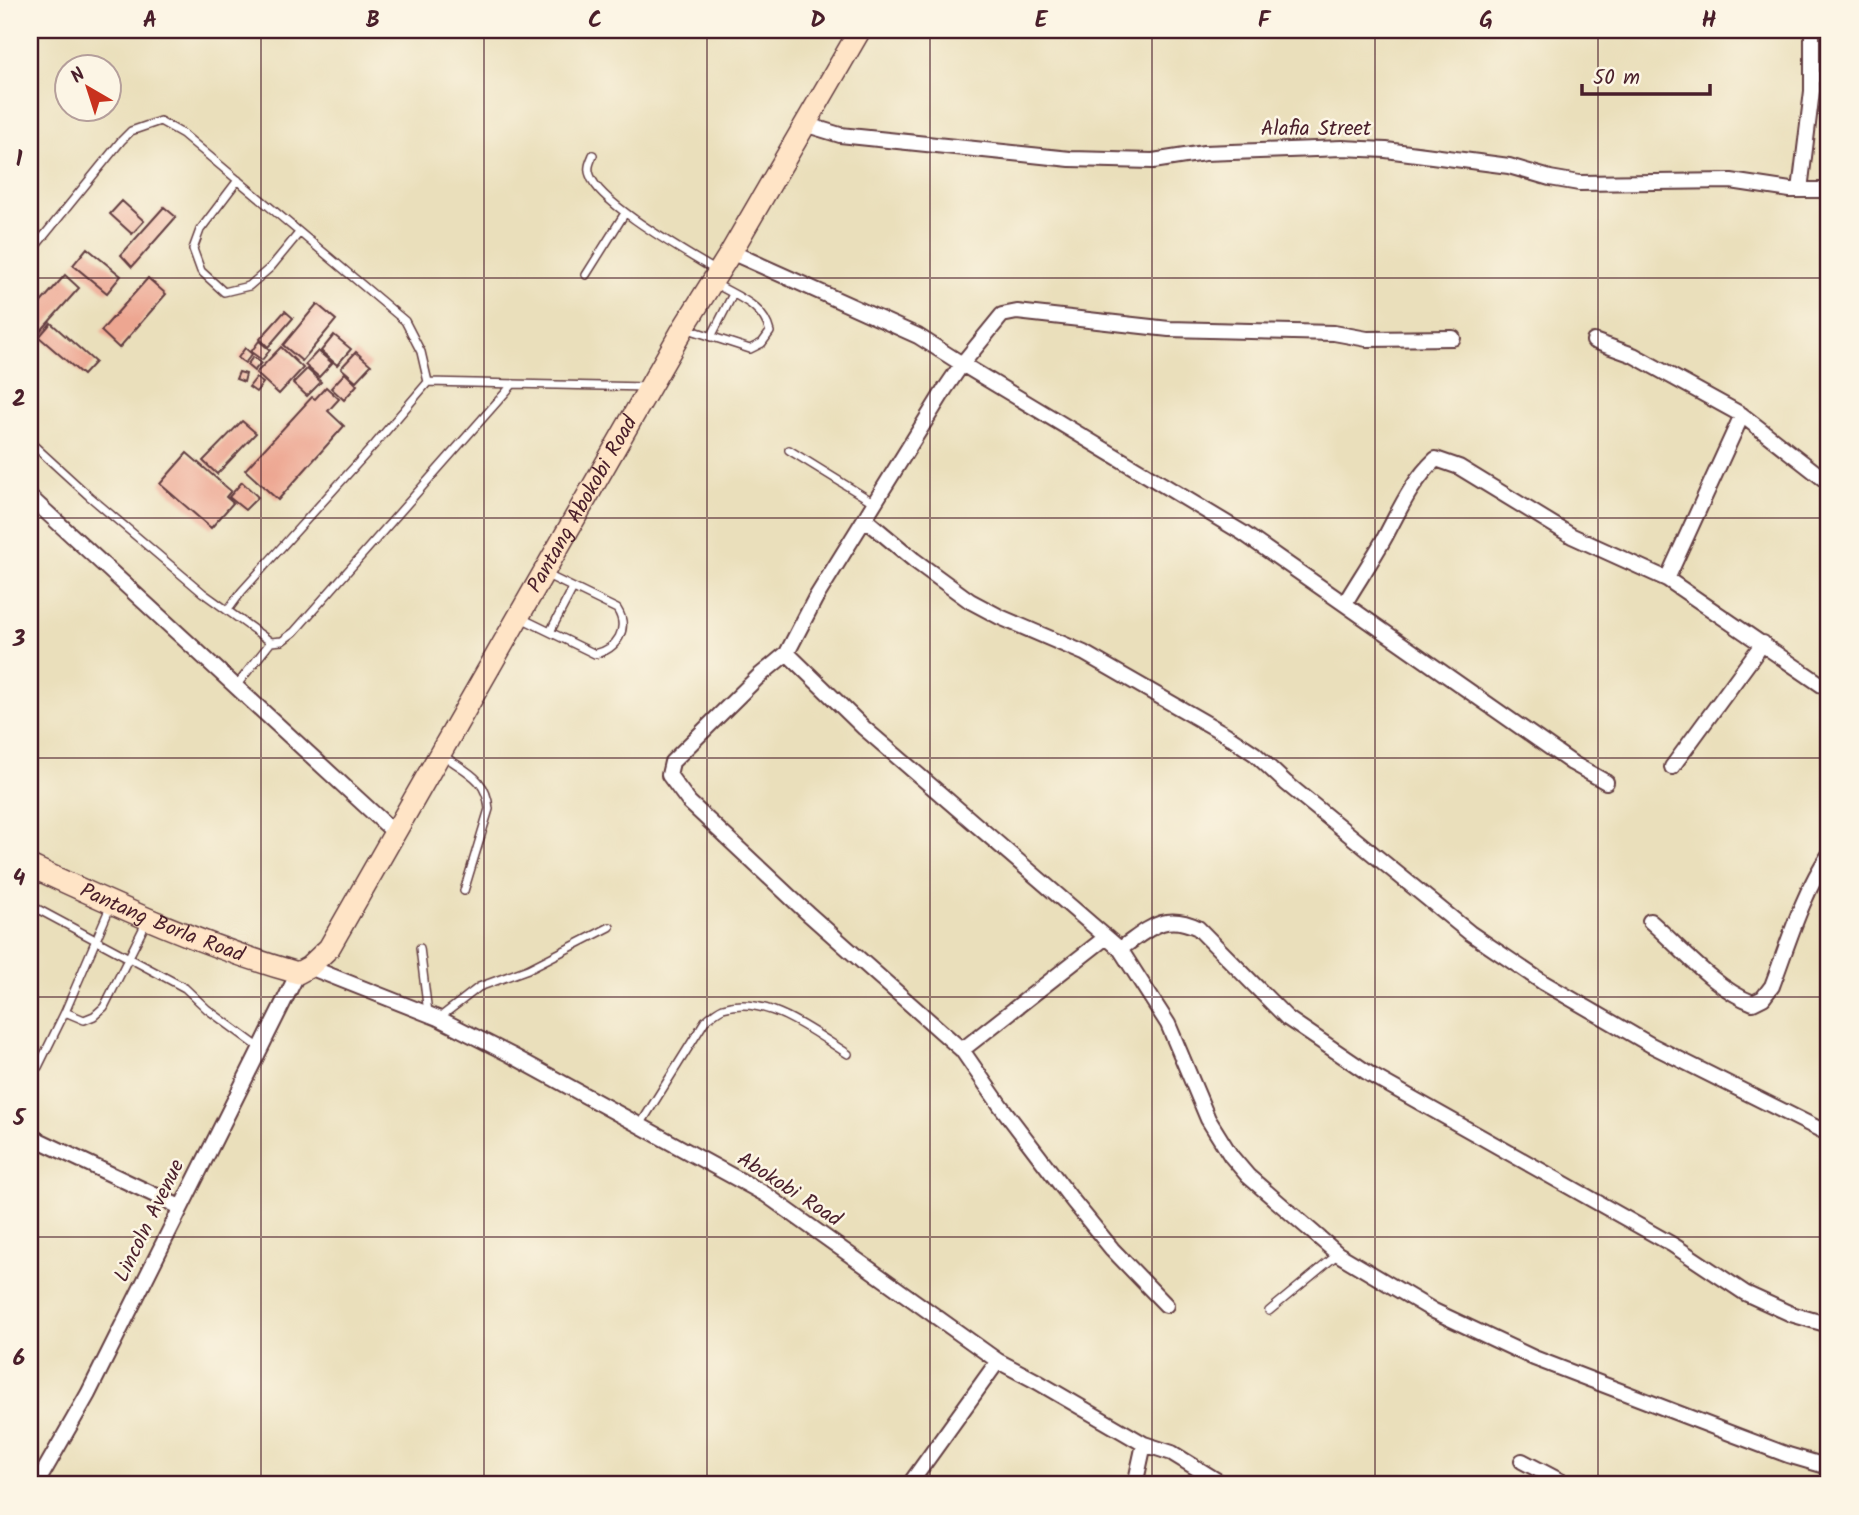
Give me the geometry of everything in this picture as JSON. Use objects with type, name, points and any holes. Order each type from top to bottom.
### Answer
[{"type":"street","name":"Pantang Abokobi Road","points":[[304,970],[329,948],[684,327],[731,252],[860,30]]},
{"type":"street","points":[[1800,190],[1812,90],[1812,30]]},
{"type":"street","name":"Alafia Street","points":[[804,124],[840,135],[1070,159],[1153,161],[1204,153],[1342,148],[1386,150],[1509,166],[1579,183],[1731,181],[1800,190],[1829,190]]},
{"type":"street","points":[[731,252],[918,336],[1243,533],[1572,763],[1606,782]]},
{"type":"street","points":[[1166,1305],[1112,1249],[1000,1105],[962,1050],[793,900],[689,802],[669,775],[672,762],[758,677],[787,653],[815,598],[873,502],[962,364],[996,319],[1010,312],[1169,329],[1334,333],[1367,340],[1453,338]]},
{"type":"street","points":[[1594,341],[1633,355],[1742,415],[1829,483]]},
{"type":"street","points":[[1667,579],[1742,415]]},
{"type":"street","points":[[1345,603],[1403,500],[1425,469],[1436,459],[1470,473],[1572,537],[1667,579],[1829,690]]},
{"type":"street","points":[[30,497],[395,833]]},
{"type":"street","points":[[865,519],[914,560],[970,601],[1000,617],[1084,653],[1255,754],[1286,783],[1471,933],[1544,983],[1651,1045],[1829,1134]]},
{"type":"street","points":[[1672,767],[1763,643]]},
{"type":"street","points":[[787,653],[864,728],[1105,939],[1120,949],[1168,1024],[1208,1119],[1224,1146],[1248,1177],[1338,1254],[1434,1311],[1534,1358],[1745,1439],[1829,1467]]},
{"type":"street","points":[[1650,920],[1710,975],[1741,998],[1753,1003],[1763,998],[1772,986],[1810,890],[1829,855]]},
{"type":"street","name":"Pantang Borla Road","points":[[30,866],[236,955],[304,970]]},
{"type":"street","points":[[1120,949],[1166,920],[1187,923],[1198,928],[1287,1018],[1371,1075],[1673,1245],[1745,1293],[1791,1314],[1829,1325]]},
{"type":"street","points":[[962,1050],[1105,939]]},
{"type":"street","name":"Abokobi Road","points":[[304,970],[433,1016],[765,1194],[998,1361],[1144,1444],[1172,1453],[1224,1485]]},
{"type":"street","name":"Lincoln Avenue","points":[[36,1485],[88,1394],[180,1207],[304,970]]},
{"type":"street","points":[[32,1143],[180,1207]]},
{"type":"street","points":[[909,1485],[998,1361]]},
{"type":"street","points":[[1135,1485],[1144,1444]]},
{"type":"street","points":[[1522,1461],[1569,1485]]},
{"type":"lane","points":[[30,253],[89,178],[131,131],[160,121],[183,134],[405,321],[421,352],[428,382]]},
{"type":"lane","points":[[593,155],[588,166],[594,184],[606,200],[715,277],[733,294],[760,310],[767,320],[770,332],[762,343],[750,349],[684,327]]},
{"type":"lane","points":[[238,180],[200,230],[193,249],[201,271],[224,292],[249,286],[271,267],[299,233]]},
{"type":"lane","points":[[586,275],[625,213]]},
{"type":"lane","points":[[710,337],[733,294]]},
{"type":"lane","points":[[428,382],[650,387]]},
{"type":"lane","points":[[228,610],[428,382]]},
{"type":"lane","points":[[30,442],[203,593],[271,642],[282,641],[294,632],[513,384]]},
{"type":"lane","points":[[789,450],[873,502]]},
{"type":"lane","points":[[519,617],[595,654],[612,647],[624,626],[623,617],[617,609],[544,573]]},
{"type":"lane","points":[[550,632],[573,588]]},
{"type":"lane","points":[[236,687],[271,642]]},
{"type":"lane","points":[[440,753],[475,777],[484,786],[488,796],[489,809],[464,891]]},
{"type":"lane","points":[[38,1067],[112,903]]},
{"type":"lane","points":[[30,905],[185,988],[207,1009],[261,1049]]},
{"type":"lane","points":[[65,1012],[84,1020],[104,1007],[148,918]]},
{"type":"lane","points":[[420,947],[433,1016],[479,987],[528,969],[610,927]]},
{"type":"lane","points":[[639,1125],[705,1021],[719,1009],[734,1006],[764,1008],[796,1022],[848,1054]]},
{"type":"lane","points":[[1269,1311],[1338,1254]]},
{"type":"building","points":[[122,201],[144,221],[132,234],[110,214]]},
{"type":"building","points":[[164,207],[176,217],[132,267],[121,255]]},
{"type":"building","points":[[87,248],[121,276],[107,293],[73,265]]},
{"type":"building","points":[[65,275],[79,288],[30,343],[30,315]]},
{"type":"building","points":[[148,278],[166,294],[119,348],[101,331]]},
{"type":"building","points":[[317,304],[336,320],[302,361],[283,345]]},
{"type":"building","points":[[285,311],[293,318],[268,347],[260,339]]},
{"type":"building","points":[[51,323],[95,362],[83,375],[39,337]]},
{"type":"building","points":[[334,335],[351,349],[337,365],[321,351]]},
{"type":"building","points":[[259,341],[270,350],[262,360],[251,352]]},
{"type":"building","points":[[281,347],[303,368],[279,394],[256,373]]},
{"type":"building","points":[[245,348],[252,354],[245,363],[238,358]]},
{"type":"building","points":[[318,351],[332,363],[319,377],[305,365]]},
{"type":"building","points":[[356,352],[371,365],[356,381],[341,368]]},
{"type":"building","points":[[253,357],[261,363],[254,371],[247,365]]},
{"type":"building","points":[[307,369],[321,382],[307,396],[293,383]]},
{"type":"building","points":[[239,372],[246,374],[244,382],[236,379]]},
{"type":"building","points":[[345,373],[357,385],[344,400],[331,388]]},
{"type":"building","points":[[256,378],[263,383],[256,392],[249,387]]},
{"type":"building","points":[[326,387],[339,399],[328,411],[344,426],[278,500],[245,470],[312,397],[315,399]]},
{"type":"building","points":[[242,421],[256,433],[217,474],[203,461]]},
{"type":"building","points":[[187,453],[231,491],[226,497],[233,503],[211,528],[160,484]]},
{"type":"building","points":[[242,482],[258,497],[245,510],[229,497]]}]
